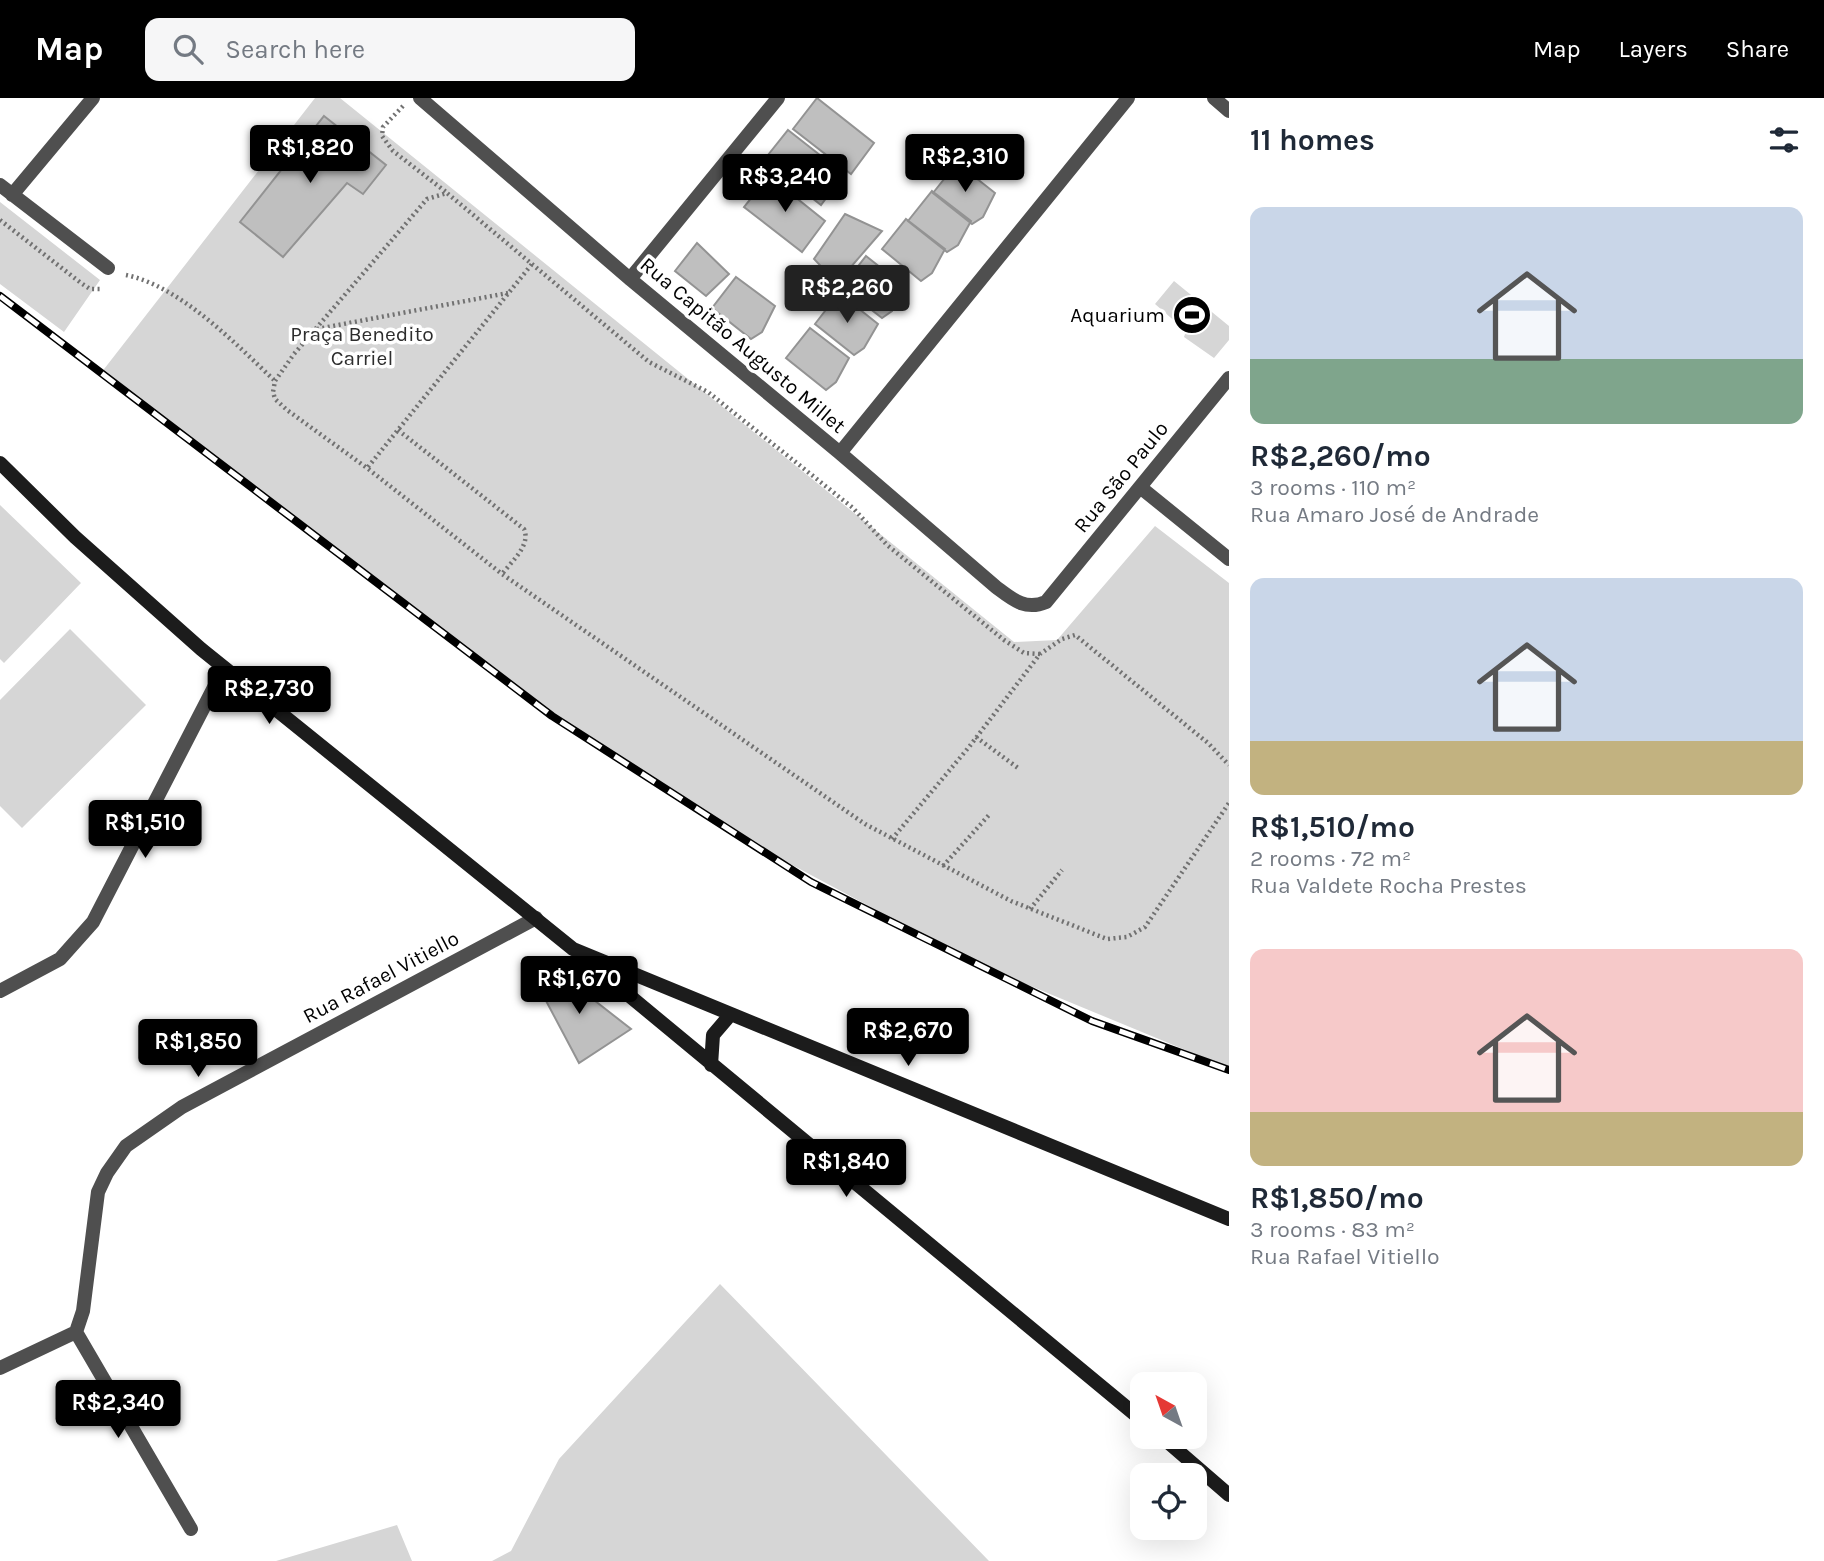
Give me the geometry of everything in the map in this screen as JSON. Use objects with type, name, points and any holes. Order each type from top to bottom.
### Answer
[{"type":"main road","points":[[0,463],[75,537],[224,668],[536,918],[1130,1410]]},
{"type":"main road","points":[[573,949],[1229,1219]]},
{"type":"main road","points":[[711,1065],[713,1035],[731,1014]]},
{"type":"main road","points":[[1175,1449],[1229,1495]]},
{"type":"street","points":[[12,195],[93,98]]},
{"type":"street","points":[[630,279],[778,98]]},
{"type":"street","points":[[840,453],[1128,98]]},
{"type":"street","points":[[1214,98],[1229,111]]},
{"type":"street","name":"Rua Capitão Augusto Millet","points":[[429,101],[630,279],[1011,598],[1027,606],[1038,606],[1046,602]]},
{"type":"street","points":[[0,185],[113,271]]},
{"type":"street","name":"Rua São Paulo","points":[[1046,602],[1229,378]]},
{"type":"street","points":[[1140,487],[1229,559]]},
{"type":"street","points":[[0,991],[60,959],[93,922],[224,668]]},
{"type":"street","name":"Rua Rafael Vitiello","points":[[76,1332],[83,1311],[99,1192],[107,1173],[126,1146],[182,1107],[536,918]]},
{"type":"street","points":[[0,1368],[76,1332],[191,1529]]},
{"type":"path","points":[[411,98],[383,127],[382,136],[393,151],[447,192],[649,362],[708,392],[842,500],[887,545],[1004,640],[1024,653],[1041,654]]},
{"type":"path","points":[[447,192],[427,199],[275,380],[275,398],[287,410],[367,468],[502,574],[865,824],[1030,909],[1107,939],[1128,937],[1144,927],[1229,803]]},
{"type":"path","points":[[0,220],[90,289],[107,289],[113,271],[146,279],[213,322],[275,380]]},
{"type":"path","points":[[367,468],[532,264]]},
{"type":"path","points":[[316,329],[509,293]]},
{"type":"path","points":[[398,430],[524,529],[525,543],[502,574]]},
{"type":"path","points":[[892,839],[1041,654],[1068,636],[1075,635],[1208,743],[1229,765]]},
{"type":"path","points":[[976,737],[1018,768]]},
{"type":"path","points":[[943,866],[989,815]]},
{"type":"path","points":[[1030,909],[1062,870]]},
{"type":"green space","name":"Praça Benedito Carriel","points":[[315,98],[340,98],[1014,642],[1057,640],[1155,526],[1229,583],[1229,1068],[975,963],[742,838],[521,692],[101,373]]},
{"type":"green space","points":[[0,202],[100,280],[64,332],[0,284]]},
{"type":"green space","name":"Aquarium","points":[[1174,281],[1229,326],[1229,340],[1214,358],[1184,337],[1186,331],[1155,304]]},
{"type":"green space","points":[[0,505],[81,583],[4,663],[0,659]]},
{"type":"green space","points":[[70,629],[146,705],[22,828],[0,806],[0,700]]},
{"type":"green space","points":[[720,1284],[989,1561],[492,1561],[511,1551],[559,1459]]},
{"type":"green space","points":[[397,1525],[412,1561],[276,1561]]},
{"type":"building","points":[[817,98],[874,143],[851,174],[793,129]]},
{"type":"building","points":[[324,116],[386,165],[363,194],[347,183],[283,257],[240,222]]},
{"type":"building","points":[[788,130],[844,174],[821,205],[764,160]]},
{"type":"building","points":[[957,163],[995,193],[983,217],[972,224],[933,193]]},
{"type":"building","points":[[769,176],[825,221],[802,252],[744,207]]},
{"type":"building","points":[[932,191],[971,221],[958,245],[947,252],[908,221]]},
{"type":"building","points":[[845,214],[882,231],[837,283],[814,259]]},
{"type":"building","points":[[906,219],[945,249],[932,273],[921,281],[882,249]]},
{"type":"building","points":[[697,243],[729,274],[706,296],[675,271]]},
{"type":"building","points":[[866,256],[905,287],[892,311],[882,318],[842,287]]},
{"type":"building","points":[[736,277],[775,306],[762,332],[751,339],[712,308]]},
{"type":"building","points":[[839,293],[878,324],[864,348],[854,355],[815,324]]},
{"type":"building","points":[[810,328],[849,358],[836,382],[826,390],[786,358]]},
{"type":"building","points":[[553,968],[631,1029],[579,1063],[535,980]]},
{"type":"railway","points":[[0,296],[552,716],[811,882],[1092,1021],[1229,1070]]},
{"type":"place","name":"Aquarium","points":[[1192,315]]}]
